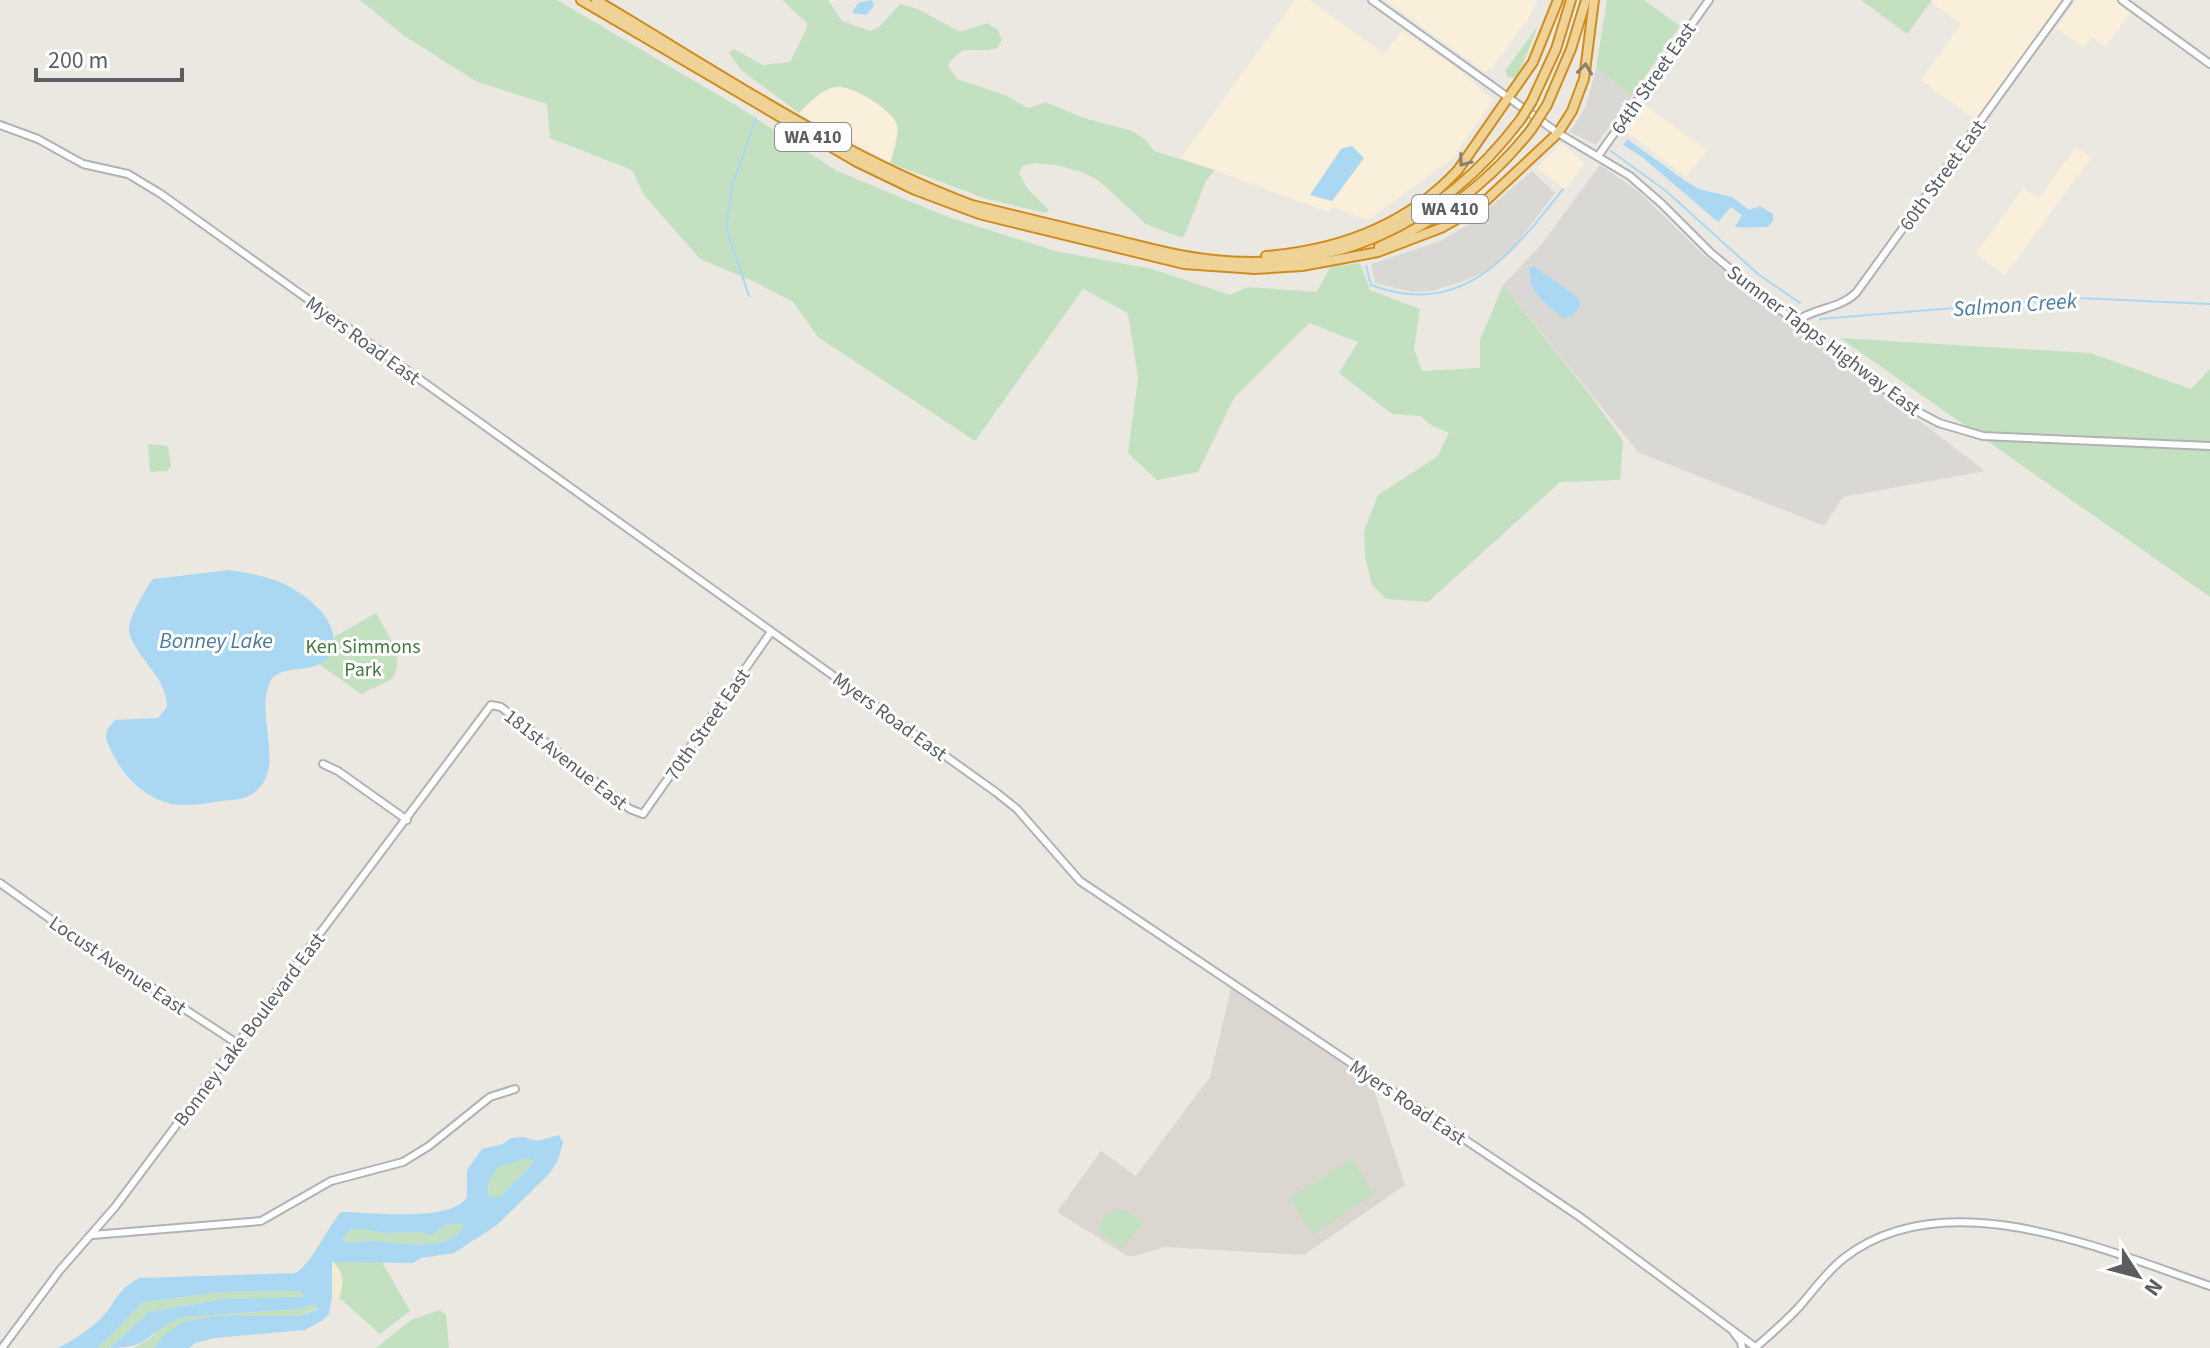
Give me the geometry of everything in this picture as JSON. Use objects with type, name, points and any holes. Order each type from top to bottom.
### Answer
[{"type":"highway","name":"WA 410","points":[[581,0],[890,179],[979,214],[1199,258],[1262,261],[1311,257],[1368,243],[1415,219],[1448,195],[1495,151],[1521,119],[1556,49],[1571,0]]},
{"type":"highway","name":"WA 410","points":[[596,0],[890,171],[972,205],[1184,264],[1221,268],[1287,268],[1348,257],[1391,241],[1454,206],[1495,171],[1531,130],[1547,105],[1571,49],[1586,0]]},
{"type":"highway","points":[[1136,245],[1206,255],[1256,257],[1318,250],[1353,240],[1405,214],[1445,184],[1509,97],[1541,48],[1558,0]]},
{"type":"highway","points":[[1348,257],[1398,246],[1468,214],[1492,197],[1558,133],[1582,90],[1594,0]]},
{"type":"street","name":"Sumner Tapps Highway East","points":[[1372,0],[1558,133],[1639,184],[1711,253],[1795,322],[1909,407],[1933,421],[1957,430],[1991,436],[2210,446]]},
{"type":"street","name":"64th Street East","points":[[1598,156],[1709,0]]},
{"type":"street","name":"60th Street East","points":[[1795,322],[1811,311],[1838,306],[1856,293],[2068,0]]},
{"type":"street","points":[[2122,0],[2210,64]]},
{"type":"street","name":"Myers Road East","points":[[0,125],[38,139],[73,160],[128,174],[149,186],[997,793],[1026,819],[1062,864],[1080,881],[1580,1217],[1755,1348]]},
{"type":"street","name":"70th Street East","points":[[641,814],[653,802],[771,632]]},
{"type":"street","name":"181st Avenue East","points":[[491,705],[501,707],[630,809],[641,814]]},
{"type":"street","name":"Bonney Lake Boulevard East","points":[[2,1348],[238,1044],[491,705]]},
{"type":"street","points":[[323,764],[338,771],[407,820]]},
{"type":"street","name":"Locust Avenue East","points":[[0,883],[85,944],[238,1044]]},
{"type":"street","points":[[91,1235],[261,1221],[331,1181],[403,1162],[429,1146],[490,1097],[515,1089]]},
{"type":"street","points":[[1755,1348],[1789,1317],[1843,1258],[1879,1237],[1926,1224],[1984,1223],[2059,1237],[2210,1286]]},
{"type":"street","points":[[1726,1324],[1741,1342],[1742,1348]]},
{"type":"shaded area","points":[[1295,0],[1309,0],[1384,54],[1402,30],[1460,71],[1493,100],[1452,159],[1367,220],[1332,207],[1328,212],[1181,158]]},
{"type":"shaded area","points":[[1385,0],[1537,0],[1529,18],[1491,69],[1485,72]]},
{"type":"shaded area","points":[[1932,0],[2062,0],[1976,120],[1921,80],[1961,24]]},
{"type":"shaded area","points":[[2076,0],[2115,0],[2131,12],[2106,47],[2092,37],[2084,48],[2056,28]]},
{"type":"shaded area","points":[[1596,69],[1632,96],[1596,145],[1570,132],[1586,106]]},
{"type":"shaded area","points":[[837,86],[852,90],[880,105],[897,121],[890,163],[799,113],[819,94]]},
{"type":"shaded area","points":[[1642,103],[1707,150],[1686,177],[1623,129]]},
{"type":"shaded area","points":[[1561,143],[1585,163],[1566,190],[1537,168]]},
{"type":"shaded area","points":[[2076,147],[2091,158],[2005,275],[1976,254],[2023,188],[2039,198]]},
{"type":"shaded area","points":[[1600,165],[1637,190],[1704,255],[1985,471],[1843,497],[1824,526],[1638,452],[1503,285],[1540,246]]},
{"type":"shaded area","points":[[1532,171],[1555,193],[1513,248],[1489,269],[1432,291],[1412,292],[1375,283],[1371,264],[1438,242],[1470,224]]},
{"type":"shaded area","points":[[1231,988],[1372,1084],[1405,1185],[1304,1255],[1164,1247],[1128,1256],[1057,1212],[1101,1151],[1136,1176],[1210,1077]]},
{"type":"green space","points":[[360,0],[557,0],[737,106],[837,171],[948,217],[1055,251],[1152,269],[1230,295],[1248,287],[1317,292],[1330,267],[1360,263],[1370,290],[1420,309],[1414,349],[1422,371],[1480,368],[1480,340],[1503,285],[1623,441],[1620,480],[1560,482],[1428,602],[1386,599],[1372,585],[1365,556],[1364,531],[1378,495],[1438,456],[1449,433],[1429,424],[1421,416],[1392,414],[1339,373],[1358,342],[1309,323],[1234,398],[1198,472],[1157,480],[1128,453],[1138,378],[1128,313],[1083,289],[975,441],[818,337],[793,302],[700,259],[644,195],[632,170],[550,138],[547,104],[477,82],[403,35]]},
{"type":"green space","points":[[782,0],[828,0],[842,21],[870,31],[879,27],[900,4],[918,9],[960,32],[987,23],[998,30],[1002,40],[997,48],[959,53],[948,66],[957,79],[1005,95],[1028,108],[1046,102],[1084,118],[1132,131],[1147,141],[1154,151],[1215,170],[1206,181],[1185,234],[1182,238],[1146,224],[1098,180],[1057,165],[1034,163],[1022,166],[1019,173],[1027,188],[1049,210],[1045,213],[987,199],[890,163],[897,135],[894,120],[871,99],[842,87],[824,91],[799,113],[741,70],[729,53],[734,49],[763,65],[790,62],[807,23]]},
{"type":"green space","points":[[1607,0],[1644,0],[1680,26],[1632,96],[1596,69]]},
{"type":"green space","points":[[1861,0],[1932,0],[1907,34]]},
{"type":"green space","points":[[1538,26],[1519,73],[1514,78],[1508,77],[1505,71]]},
{"type":"green space","points":[[1840,338],[2090,353],[2191,389],[2210,369],[2210,597]]},
{"type":"green space","points":[[148,444],[168,446],[171,466],[167,471],[150,472]]},
{"type":"green space","name":"Ken Simmons Park","points":[[376,613],[396,654],[396,671],[392,679],[361,694],[319,664],[332,651],[334,637]]},
{"type":"green space","points":[[527,1157],[534,1161],[531,1166],[501,1197],[488,1195],[489,1181],[498,1167]]},
{"type":"green space","points":[[1352,1159],[1374,1194],[1312,1234],[1290,1198]]},
{"type":"green space","points":[[1117,1210],[1128,1212],[1143,1223],[1123,1248],[1099,1234],[1098,1230],[1104,1216]]},
{"type":"green space","points":[[460,1222],[463,1226],[457,1234],[437,1243],[352,1243],[344,1241],[343,1236],[351,1229],[431,1235],[445,1225]]},
{"type":"green space","points":[[334,1261],[382,1262],[410,1311],[380,1334],[342,1300],[332,1297]]},
{"type":"green space","points":[[221,1292],[305,1293],[302,1299],[225,1299],[149,1312],[110,1348],[98,1348],[143,1302]]},
{"type":"green space","points":[[315,1304],[318,1308],[299,1316],[216,1316],[154,1348],[133,1348],[151,1338],[164,1323],[182,1317],[299,1309]]},
{"type":"green space","points":[[440,1310],[446,1315],[449,1348],[376,1348],[411,1320]]},
{"type":"sand","points":[[333,1262],[340,1270],[342,1279],[339,1299],[332,1297]]},
{"type":"water","points":[[872,0],[874,6],[866,15],[852,13],[858,3]]},
{"type":"water","points":[[1627,139],[1699,189],[1732,197],[1749,210],[1760,206],[1773,214],[1773,221],[1768,227],[1735,227],[1742,215],[1731,207],[1718,222],[1642,157],[1623,145]]},
{"type":"water","points":[[1352,146],[1364,158],[1332,201],[1310,195],[1341,149]]},
{"type":"water","points":[[1534,266],[1580,299],[1573,316],[1563,318],[1539,297],[1530,277],[1530,268]]},
{"type":"water","name":"Bonney Lake","points":[[230,570],[277,581],[308,599],[332,628],[331,651],[317,665],[280,673],[268,687],[269,762],[259,788],[238,799],[193,805],[170,804],[135,784],[118,763],[106,738],[107,730],[115,720],[158,718],[167,707],[156,675],[131,639],[129,625],[153,579]]},
{"type":"water","points":[[559,1135],[563,1142],[558,1160],[550,1173],[497,1225],[454,1253],[421,1258],[413,1263],[332,1262],[329,1314],[305,1330],[215,1338],[195,1343],[189,1348],[154,1348],[166,1334],[183,1322],[216,1316],[299,1316],[318,1309],[315,1304],[299,1309],[182,1317],[143,1342],[110,1348],[149,1312],[225,1299],[305,1297],[301,1291],[221,1292],[143,1302],[98,1348],[58,1348],[94,1324],[123,1290],[140,1278],[295,1273],[308,1262],[341,1212],[427,1213],[458,1205],[467,1197],[467,1170],[482,1149],[503,1144],[511,1138],[537,1141]],"holes":[[[527,1158],[534,1161],[501,1197],[488,1195],[489,1181],[498,1167]],[[460,1223],[463,1226],[457,1234],[437,1243],[352,1243],[344,1241],[343,1237],[351,1229],[431,1235],[445,1225]]]},
{"type":"waterway","name":"Salmon Creek","points":[[749,296],[726,228],[732,186],[756,119]]},
{"type":"waterway","name":"Salmon Creek","points":[[1611,151],[1666,191],[1758,274],[1800,303]]},
{"type":"waterway","name":"Salmon Creek","points":[[1366,266],[1371,285],[1403,294],[1432,294],[1458,287],[1504,257],[1563,189]]},
{"type":"waterway","name":"Salmon Creek","points":[[1820,319],[2077,298],[2210,304]]}]
